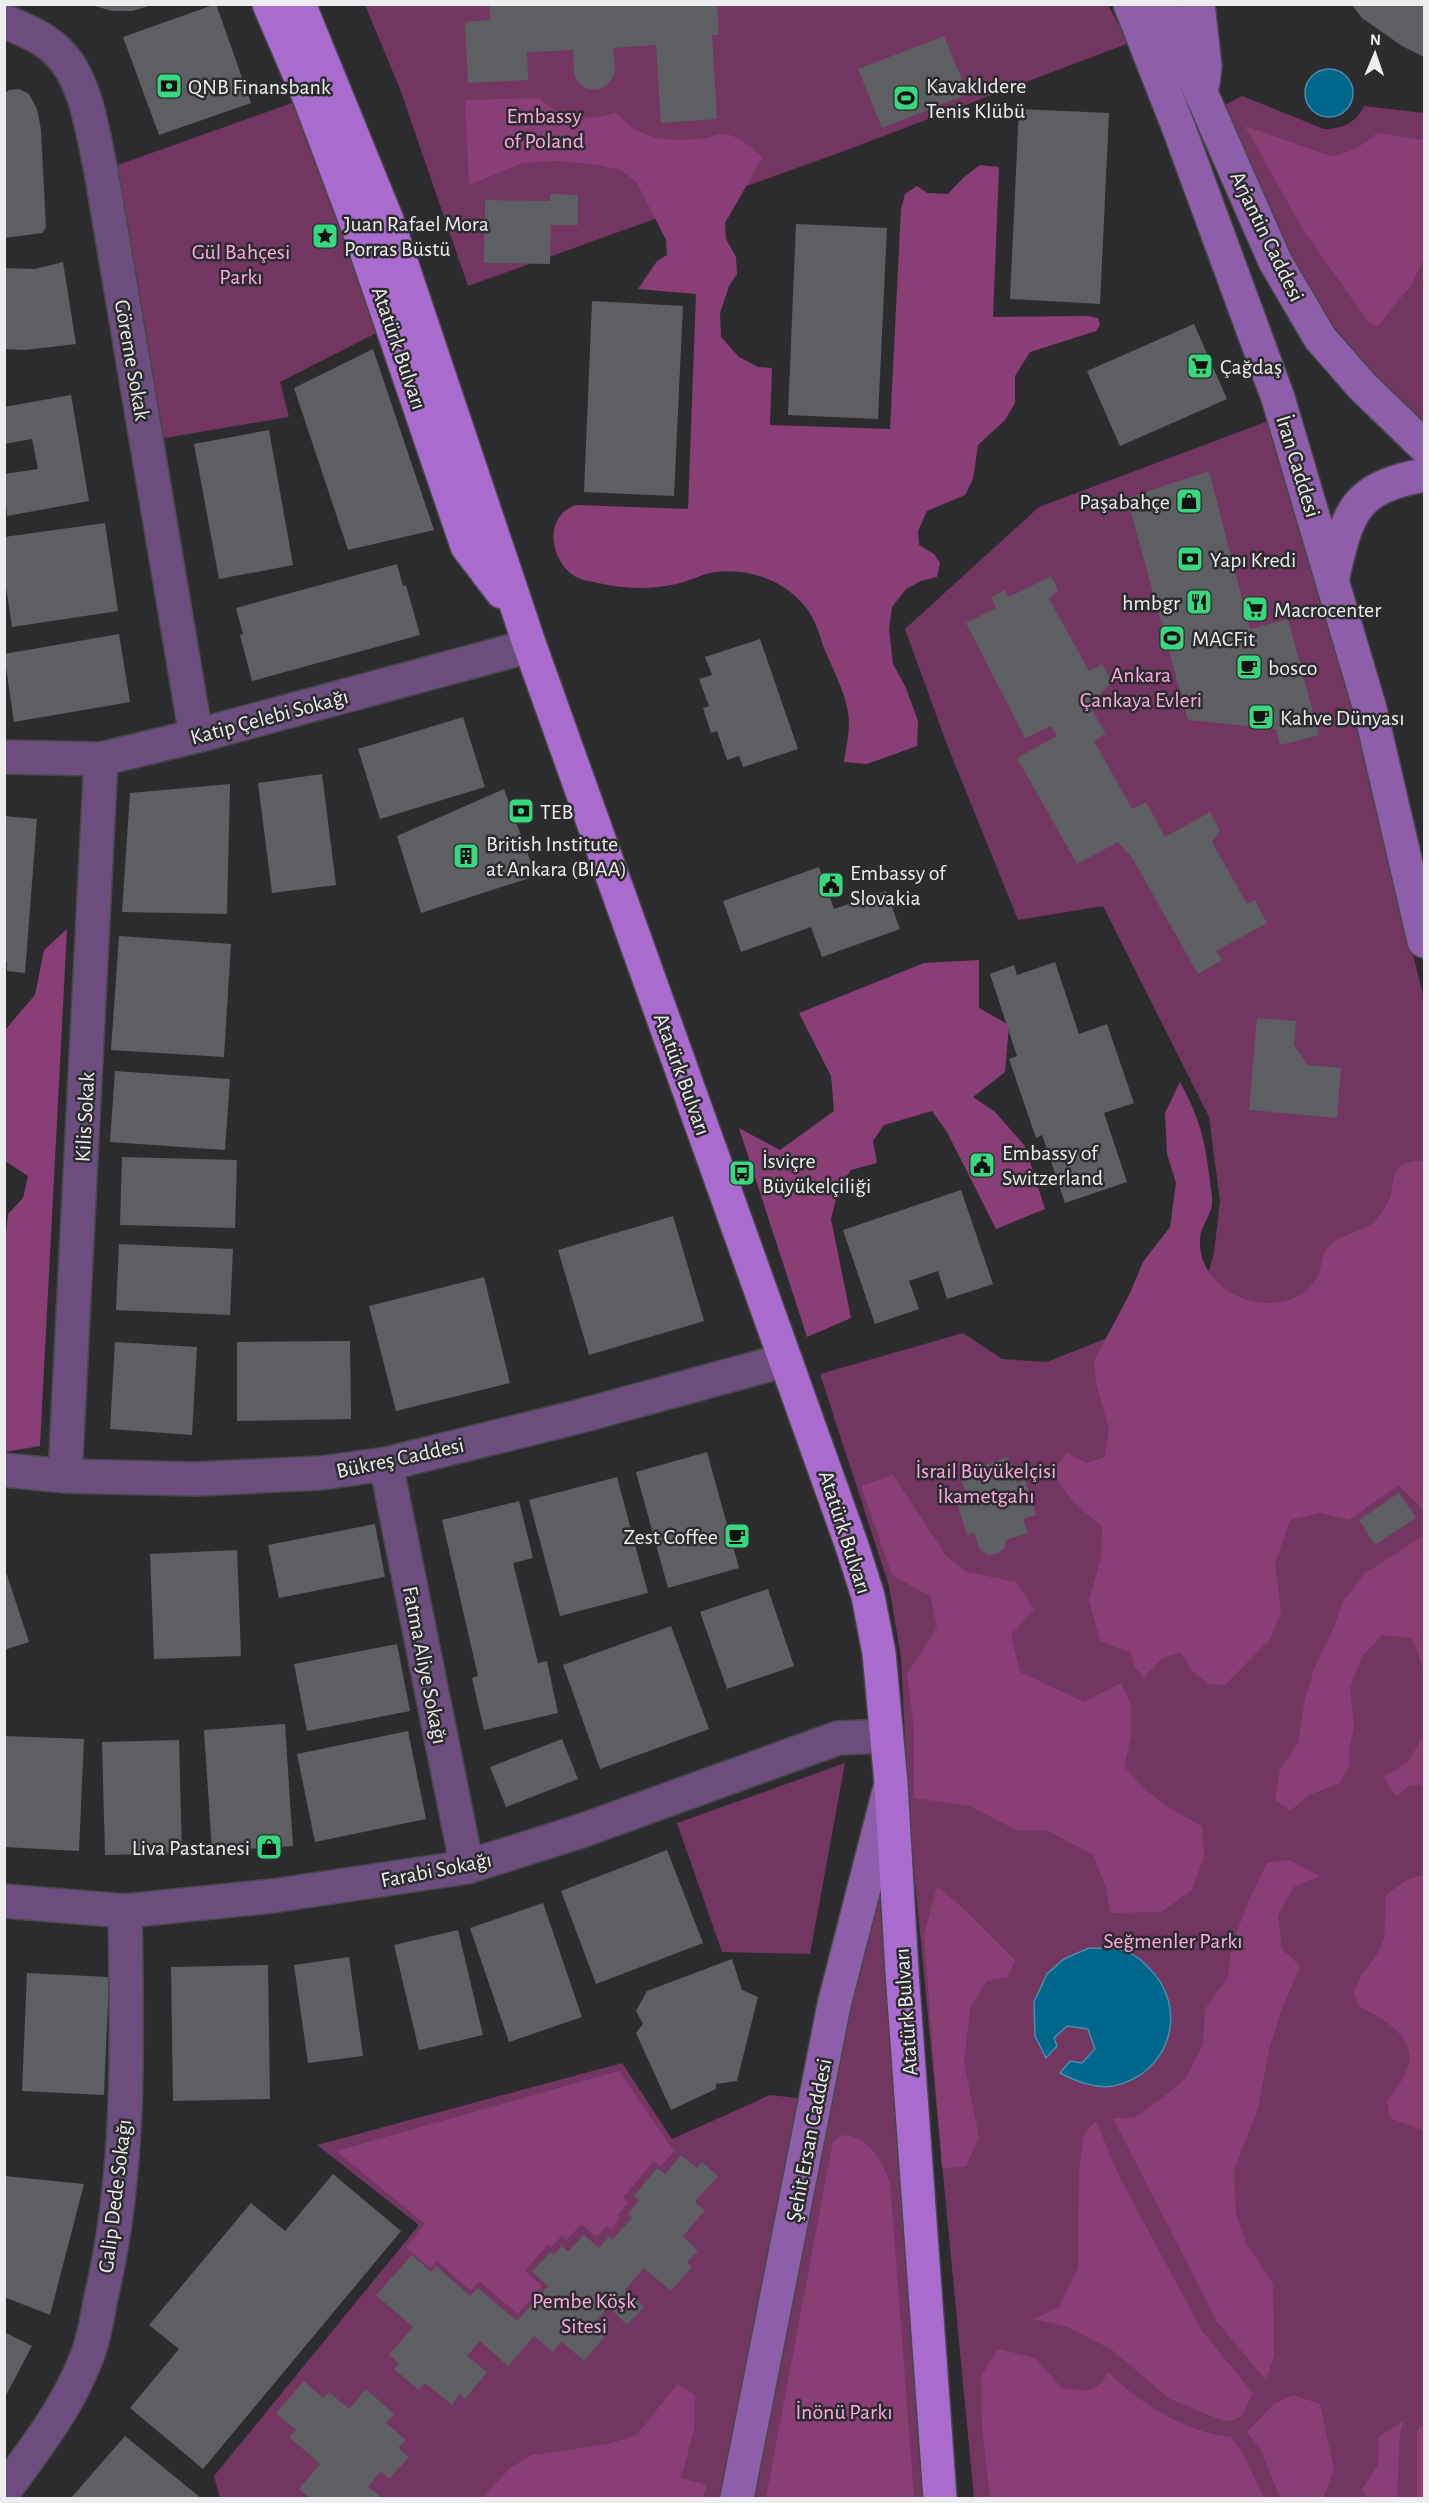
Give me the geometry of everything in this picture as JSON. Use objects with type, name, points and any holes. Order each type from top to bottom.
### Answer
[{"type":"main road","name":"Atatürk Bulvarı","points":[[269,4],[309,97],[360,233],[467,546],[519,615]]},
{"type":"main road","name":"Atatürk Bulvarı","points":[[299,4],[387,220],[519,615],[786,1360],[868,1596],[879,1653],[891,1783],[902,1984],[940,2499]]},
{"type":"main road","name":"İran Caddesi","points":[[1130,4],[1174,115],[1275,387],[1333,577],[1370,709],[1425,940]]},
{"type":"main road","points":[[1162,4],[1202,93]]},
{"type":"main road","points":[[1198,4],[1205,66],[1202,93]]},
{"type":"main road","name":"Arjantin Caddesi","points":[[1202,93],[1275,261],[1320,338],[1362,386],[1425,446]]},
{"type":"main road","points":[[1333,577],[1342,536],[1359,504],[1377,489],[1404,479],[1425,475]]},
{"type":"main road","name":"Şehit Ersan Caddesi","points":[[737,2499],[834,2005],[891,1783]]},
{"type":"street","name":"Göreme Sokak","points":[[4,21],[56,50],[69,65],[86,111],[103,183],[196,736]]},
{"type":"street","name":"Katip Çelebi Sokağı","points":[[4,757],[101,759],[196,736],[530,646]]},
{"type":"street","name":"Kilis Sokak","points":[[65,1476],[101,759]]},
{"type":"street","name":"Bükreş Caddesi","points":[[4,1470],[65,1476],[197,1479],[321,1473],[386,1464],[577,1417],[786,1360]]},
{"type":"street","name":"Fatma Aliye Sokağı","points":[[386,1464],[467,1867]]},
{"type":"street","name":"Farabi Sokağı","points":[[4,1901],[125,1911],[272,1896],[467,1867],[581,1831],[838,1738],[886,1736]]},
{"type":"street","name":"Galip Dede Sokağı","points":[[4,2491],[60,2413],[87,2358],[113,2245],[124,2144],[127,2041],[125,1911]]},
{"type":"green space","name":"Embassy of Poland","points":[[365,5],[1108,5],[1129,43],[836,154],[468,286],[400,89]]},
{"type":"green space","points":[[1242,96],[1324,129],[1348,124],[1357,117],[1364,106],[1424,113],[1424,446],[1362,386],[1210,113]]},
{"type":"green space","name":"Gül Bahçesi Parkı","points":[[309,97],[392,325],[280,382],[289,417],[147,441],[101,171]]},
{"type":"green space","points":[[539,98],[556,110],[575,117],[596,117],[616,112],[635,129],[656,137],[680,140],[721,134],[734,136],[763,157],[725,223],[726,239],[736,257],[737,274],[729,286],[720,313],[721,337],[739,357],[758,367],[772,368],[770,425],[890,429],[901,209],[905,194],[917,186],[927,193],[948,194],[964,177],[980,165],[999,167],[993,317],[1088,316],[1098,318],[1100,325],[1096,331],[1030,352],[1015,376],[1015,403],[1005,420],[978,445],[973,479],[965,495],[927,511],[918,531],[919,545],[934,554],[940,563],[937,577],[921,581],[906,589],[892,607],[889,629],[893,664],[906,688],[918,721],[917,746],[867,764],[844,762],[849,718],[841,688],[810,613],[784,587],[763,577],[727,571],[710,573],[666,586],[625,587],[578,578],[565,568],[559,558],[555,548],[555,528],[559,518],[566,510],[576,505],[688,509],[696,294],[638,289],[657,261],[667,255],[666,240],[637,183],[621,170],[593,164],[553,161],[523,163],[469,185],[465,100]]},
{"type":"green space","points":[[1245,126],[1331,156],[1356,148],[1377,133],[1424,140],[1424,257],[1412,284],[1378,326],[1369,323],[1302,228]]},
{"type":"green space","name":"Seğmenler Parkı","points":[[1271,420],[1324,593],[1424,999],[1424,2498],[974,2498],[909,1818],[901,1657],[889,1586],[820,1374],[963,1333],[1002,1359],[1047,1362],[1134,1330],[1201,1299],[1214,1253],[1220,1201],[1209,1117],[1103,906],[1018,920],[946,742],[905,629],[1039,507]]},
{"type":"green space","points":[[67,929],[40,1446],[5,1452],[4,1255],[8,1214],[23,1198],[28,1176],[5,1161],[5,1030],[35,995],[44,950]]},
{"type":"green space","points":[[979,960],[979,1008],[1009,1025],[1005,1072],[973,1097],[995,1112],[1025,1146],[1045,1209],[996,1229],[947,1132],[932,1111],[884,1125],[873,1141],[877,1163],[851,1170],[838,1191],[831,1219],[851,1318],[807,1337],[739,1128],[780,1150],[834,1111],[831,1076],[799,1013],[924,963]]},
{"type":"green space","points":[[1180,1082],[1201,1130],[1210,1181],[1212,1204],[1200,1238],[1202,1258],[1218,1283],[1244,1299],[1275,1303],[1286,1301],[1305,1292],[1318,1275],[1329,1246],[1368,1226],[1381,1214],[1400,1167],[1411,1162],[1424,1162],[1424,1508],[1422,1509],[1399,1485],[1349,1520],[1320,1513],[1290,1520],[1275,1563],[1281,1612],[1271,1638],[1225,1685],[1208,1684],[1192,1670],[1181,1653],[1164,1657],[1144,1677],[1135,1668],[1131,1653],[1100,1641],[1089,1600],[1101,1558],[1102,1526],[1074,1502],[1053,1471],[1067,1452],[1086,1463],[1105,1457],[1109,1429],[1097,1387],[1094,1361],[1130,1293],[1143,1262],[1170,1227],[1176,1183],[1167,1154],[1165,1113]]},
{"type":"green space","points":[[893,1475],[947,1557],[967,1572],[1016,1582],[1034,1609],[1011,1635],[1020,1672],[1084,1702],[1121,1683],[1131,1705],[1131,1737],[1124,1766],[1142,1786],[1159,1800],[1202,1826],[1204,1857],[1192,1890],[1161,1912],[1110,1913],[1107,1890],[1093,1855],[1049,1831],[1016,1830],[970,1806],[914,1798],[914,1728],[907,1674],[937,1627],[930,1596],[892,1575],[861,1486]]},
{"type":"green space","points":[[1424,1535],[1424,1669],[1412,1638],[1382,1635],[1361,1658],[1350,1689],[1354,1726],[1349,1751],[1349,1766],[1340,1783],[1309,1795],[1290,1811],[1275,1800],[1280,1769],[1298,1743],[1305,1699],[1314,1669],[1334,1627],[1343,1601],[1364,1574]]},
{"type":"green space","points":[[1424,1735],[1424,1784],[1409,1786],[1396,1797],[1383,1777],[1408,1762]]},
{"type":"green space","points":[[845,1763],[810,1954],[722,1952],[677,1823]]},
{"type":"green space","name":"Pembe Köşk Sitesi","points":[[891,1783],[940,2498],[220,2498],[214,2476],[419,2225],[317,2145],[622,2063],[672,2139],[770,2095],[816,2100]]},
{"type":"green space","points":[[1289,1860],[1320,1876],[1294,1887],[1278,1916],[1282,1949],[1300,1966],[1280,2014],[1269,2050],[1258,2109],[1234,2170],[1236,2213],[1246,2243],[1273,2284],[1274,2355],[1266,2380],[1217,2322],[1113,2118],[1133,2118],[1160,2100],[1186,2078],[1203,2044],[1205,2009],[1228,1978],[1231,1948],[1248,1902],[1267,1863]]},
{"type":"green space","points":[[1424,1875],[1422,1942],[1424,1951],[1424,2131],[1390,2118],[1387,2100],[1406,2073],[1409,2053],[1406,2043],[1393,2028],[1359,2006],[1354,1992],[1361,1975],[1376,1956],[1384,1939],[1386,1895],[1408,1879]]},
{"type":"green space","points":[[937,1886],[1015,1960],[1008,1977],[987,1981],[970,2008],[964,2062],[979,2137],[966,2167],[942,2168],[924,1935]]},
{"type":"green space","points":[[619,2071],[674,2151],[661,2166],[654,2161],[623,2197],[628,2203],[618,2215],[620,2218],[611,2229],[606,2226],[597,2237],[581,2224],[567,2240],[562,2235],[551,2248],[547,2245],[525,2271],[542,2286],[518,2314],[479,2281],[471,2291],[437,2261],[430,2268],[406,2247],[425,2224],[336,2151]]},
{"type":"green space","points":[[1096,2121],[1119,2176],[1202,2331],[1253,2393],[1242,2415],[1232,2421],[1221,2420],[1170,2399],[1112,2350],[1068,2327],[1034,2319],[1059,2307],[1078,2268],[1079,2171],[1084,2133]]},
{"type":"green space","name":"İnönü Parkı","points":[[844,2135],[861,2140],[868,2145],[883,2166],[890,2182],[914,2498],[766,2498],[833,2141]]},
{"type":"green space","points":[[998,2349],[1035,2358],[1062,2388],[1089,2390],[1099,2385],[1108,2372],[1164,2415],[1197,2429],[1231,2437],[1243,2454],[1264,2498],[990,2498],[982,2425],[981,2376]]},
{"type":"green space","points":[[677,2384],[695,2395],[694,2430],[681,2478],[707,2485],[703,2498],[482,2498],[510,2468],[532,2455],[608,2444],[637,2435]]},
{"type":"green space","points":[[1293,2395],[1320,2404],[1334,2469],[1323,2498],[1280,2498],[1261,2450],[1247,2432],[1275,2403]]},
{"type":"green space","points":[[1404,2420],[1400,2432],[1397,2498],[1367,2498],[1362,2489],[1378,2465],[1379,2437]]},
{"type":"green space","points":[[1424,2423],[1424,2498],[1417,2498],[1417,2430]]},
{"type":"water","points":[[1324,69],[1334,69],[1346,76],[1353,88],[1353,98],[1346,110],[1334,117],[1324,117],[1309,106],[1305,98],[1305,88],[1316,73]]},
{"type":"water","points":[[1089,1948],[1117,1949],[1138,1958],[1161,1983],[1168,2001],[1171,2019],[1168,2037],[1161,2054],[1149,2068],[1133,2079],[1113,2086],[1092,2085],[1060,2073],[1070,2061],[1082,2063],[1095,2049],[1088,2029],[1067,2026],[1054,2038],[1057,2046],[1046,2058],[1035,2036],[1034,2002],[1047,1974],[1064,1959]]},
{"type":"building","points":[[88,4],[152,5],[132,11],[112,11]]},
{"type":"building","points":[[216,4],[251,103],[159,135],[123,37]]},
{"type":"building","points":[[489,4],[717,4],[719,35],[712,35],[717,119],[661,123],[656,45],[613,48],[615,71],[612,79],[606,86],[597,90],[585,88],[578,82],[574,74],[573,50],[527,52],[528,80],[468,83],[465,22],[490,20]]},
{"type":"building","points":[[1351,4],[1424,4],[1424,57],[1402,46],[1362,18]]},
{"type":"building","points":[[944,36],[968,94],[882,128],[858,69]]},
{"type":"building","points":[[19,89],[29,94],[37,109],[41,130],[46,228],[42,233],[4,238],[4,94],[9,90]]},
{"type":"building","points":[[1019,109],[1109,113],[1100,304],[1010,299]]},
{"type":"building","points":[[550,194],[578,195],[578,225],[551,225],[550,264],[484,263],[485,200],[550,201]]},
{"type":"building","points":[[796,224],[887,228],[878,419],[788,415]]},
{"type":"building","points":[[63,262],[76,344],[25,350],[4,349],[4,268],[35,269]]},
{"type":"building","points":[[592,301],[683,306],[674,496],[584,492]]},
{"type":"building","points":[[1194,324],[1227,399],[1120,446],[1087,371]]},
{"type":"building","points":[[373,349],[434,530],[348,550],[294,388]]},
{"type":"building","points":[[71,395],[89,501],[7,516],[4,474],[38,469],[32,439],[4,444],[4,407]]},
{"type":"building","points":[[269,430],[293,565],[219,579],[194,444]]},
{"type":"building","points":[[1209,471],[1250,629],[1288,619],[1319,735],[1280,745],[1276,729],[1188,720],[1127,498]]},
{"type":"building","points":[[105,523],[118,611],[12,627],[4,574],[4,537]]},
{"type":"building","points":[[397,564],[403,586],[406,585],[420,635],[252,681],[240,635],[243,634],[236,608]]},
{"type":"building","points":[[1051,576],[1058,590],[1049,599],[1089,671],[1102,664],[1112,682],[1089,705],[1106,734],[1094,741],[1132,809],[1146,802],[1165,837],[1210,812],[1220,831],[1212,842],[1247,904],[1255,900],[1267,923],[1216,951],[1222,960],[1198,974],[1131,856],[1118,842],[1077,864],[1017,758],[1057,736],[1051,726],[1025,738],[966,623],[996,608],[991,597],[1005,590],[1009,597]]},
{"type":"building","points":[[119,634],[130,702],[14,722],[4,654]]},
{"type":"building","points":[[760,639],[798,749],[743,767],[739,756],[727,760],[717,731],[711,733],[703,708],[709,706],[699,679],[712,675],[705,657]]},
{"type":"building","points":[[463,717],[485,787],[380,819],[358,749]]},
{"type":"building","points":[[322,774],[336,885],[272,893],[258,783]]},
{"type":"building","points":[[230,784],[227,914],[122,912],[130,793]]},
{"type":"building","name":"British Institute at Ankara (BIAA)","points":[[504,789],[536,876],[421,913],[397,836]]},
{"type":"building","points":[[4,816],[37,819],[25,973],[7,971],[7,962],[4,962]]},
{"type":"building","points":[[819,867],[834,909],[886,891],[900,929],[822,957],[811,927],[741,952],[723,901]]},
{"type":"building","points":[[119,936],[231,944],[224,1057],[111,1050]]},
{"type":"building","points":[[1055,962],[1079,1034],[1107,1024],[1134,1103],[1104,1113],[1127,1182],[1065,1203],[1042,1135],[1036,1138],[1009,1059],[1017,1056],[990,974],[1014,965],[1017,975]]},
{"type":"building","points":[[1257,1018],[1296,1021],[1294,1045],[1308,1065],[1341,1068],[1337,1118],[1249,1110]]},
{"type":"building","points":[[115,1071],[230,1079],[225,1150],[110,1142]]},
{"type":"building","points":[[122,1157],[237,1160],[235,1228],[120,1225]]},
{"type":"building","points":[[961,1190],[993,1284],[947,1299],[938,1271],[909,1281],[919,1309],[875,1324],[843,1230]]},
{"type":"building","points":[[673,1216],[704,1321],[589,1355],[558,1250]]},
{"type":"building","points":[[119,1244],[233,1249],[230,1315],[116,1310]]},
{"type":"building","points":[[484,1277],[510,1383],[396,1411],[369,1306]]},
{"type":"building","points":[[350,1341],[351,1419],[237,1421],[237,1342]]},
{"type":"building","points":[[115,1342],[197,1347],[192,1435],[110,1429]]},
{"type":"building","points":[[707,1452],[739,1568],[668,1588],[636,1472]]},
{"type":"building","points":[[1008,1457],[1017,1483],[1025,1480],[1036,1515],[1023,1519],[1028,1533],[1006,1540],[1004,1549],[997,1554],[988,1555],[980,1550],[974,1533],[967,1535],[957,1503],[968,1500],[961,1479],[978,1473],[977,1468]]},
{"type":"building","points":[[617,1477],[648,1593],[560,1616],[529,1500]]},
{"type":"building","points":[[1399,1493],[1416,1518],[1375,1545],[1359,1520]]},
{"type":"building","points":[[519,1501],[533,1558],[513,1563],[538,1663],[547,1661],[558,1713],[484,1730],[472,1678],[478,1676],[442,1520]]},
{"type":"building","points":[[375,1524],[385,1577],[279,1598],[268,1545]]},
{"type":"building","points":[[237,1550],[241,1656],[154,1659],[150,1554]]},
{"type":"building","points":[[4,1566],[29,1642],[4,1650]]},
{"type":"building","points":[[768,1589],[794,1666],[727,1689],[700,1612]]},
{"type":"building","points":[[671,1626],[709,1729],[600,1769],[563,1665]]},
{"type":"building","points":[[397,1644],[410,1711],[307,1731],[294,1664]]},
{"type":"building","points":[[285,1724],[293,1846],[212,1851],[204,1730]]},
{"type":"building","points":[[408,1731],[426,1819],[315,1842],[297,1754]]},
{"type":"building","points":[[4,1736],[84,1739],[79,1851],[4,1847]]},
{"type":"building","points":[[562,1739],[578,1779],[506,1807],[490,1767]]},
{"type":"building","points":[[179,1740],[182,1853],[105,1855],[102,1742]]},
{"type":"building","points":[[667,1850],[703,1943],[596,1984],[561,1891]]},
{"type":"building","points":[[543,1903],[582,2017],[509,2042],[470,1928]]},
{"type":"building","points":[[458,1930],[483,2035],[419,2050],[394,1945]]},
{"type":"building","points":[[349,1957],[363,2056],[308,2063],[294,1965]]},
{"type":"building","points":[[732,1959],[742,1990],[758,1997],[737,2081],[716,2084],[716,2089],[671,2110],[636,2033],[643,2024],[636,2011],[647,1991]]},
{"type":"building","points":[[268,1965],[270,2099],[173,2101],[171,1967]]},
{"type":"building","points":[[27,1973],[109,1977],[104,2095],[22,2091]]},
{"type":"building","points":[[681,2155],[697,2168],[702,2162],[718,2176],[695,2202],[705,2210],[683,2236],[698,2251],[687,2262],[692,2267],[671,2291],[644,2268],[625,2290],[644,2307],[627,2325],[609,2307],[592,2327],[604,2337],[584,2361],[561,2341],[553,2352],[534,2336],[508,2366],[480,2341],[467,2356],[487,2372],[465,2399],[460,2394],[452,2405],[425,2383],[419,2390],[394,2369],[399,2363],[389,2355],[413,2327],[376,2295],[412,2255],[431,2272],[436,2266],[470,2296],[478,2288],[517,2321],[548,2286],[532,2272],[550,2252],[554,2255],[562,2246],[568,2252],[584,2235],[599,2248],[609,2236],[613,2239],[632,2218],[628,2214],[639,2200],[634,2196],[657,2168],[665,2174]]},
{"type":"building","points":[[333,2174],[401,2231],[203,2469],[130,2408],[179,2349],[149,2325],[251,2203],[285,2231]]},
{"type":"building","points":[[4,2176],[84,2184],[50,2315],[4,2297]]},
{"type":"building","points":[[4,2332],[32,2346],[4,2399]]},
{"type":"building","points":[[304,2381],[323,2398],[329,2392],[349,2409],[366,2389],[394,2414],[386,2423],[406,2440],[398,2448],[409,2457],[389,2479],[381,2471],[368,2487],[382,2498],[310,2498],[299,2489],[320,2464],[289,2437],[296,2430],[276,2413]]},
{"type":"building","points":[[125,2436],[201,2498],[71,2498]]},
{"type":"place","name":"QNB Finansbank","points":[[169,86]]},
{"type":"place","name":"Kavaklıdere Tenis Klübü","points":[[906,98]]},
{"type":"place","name":"Juan Rafael Mora Porras Büstü","points":[[325,236]]},
{"type":"place","name":"Çağdaş","points":[[1200,366]]},
{"type":"place","name":"Paşabahçe","points":[[1189,501]]},
{"type":"place","name":"Yapı Kredi","points":[[1190,559]]},
{"type":"place","name":"hmbgr","points":[[1199,602]]},
{"type":"place","name":"Macrocenter","points":[[1255,609]]},
{"type":"place","name":"MACFit","points":[[1172,638]]},
{"type":"place","name":"bosco","points":[[1249,667]]},
{"type":"place","name":"Kahve Dünyası","points":[[1261,717]]},
{"type":"place","name":"TEB","points":[[521,811]]},
{"type":"place","name":"British Institute at Ankara (BIAA)","points":[[466,856]]},
{"type":"place","name":"Embassy of Slovakia","points":[[831,885]]},
{"type":"place","name":"Embassy of Switzerland","points":[[982,1165]]},
{"type":"place","name":"İsviçre Büyükelçiliği","points":[[742,1173]]},
{"type":"place","name":"Zest Coffee","points":[[737,1536]]},
{"type":"place","name":"Liva Pastanesi","points":[[269,1847]]},
{"type":"park label","name":"Ankara Çankaya Evleri","points":[[1141,686]]},
{"type":"park label","name":"İsrail Büyükelçisi İkametgahı","points":[[986,1482]]}]
